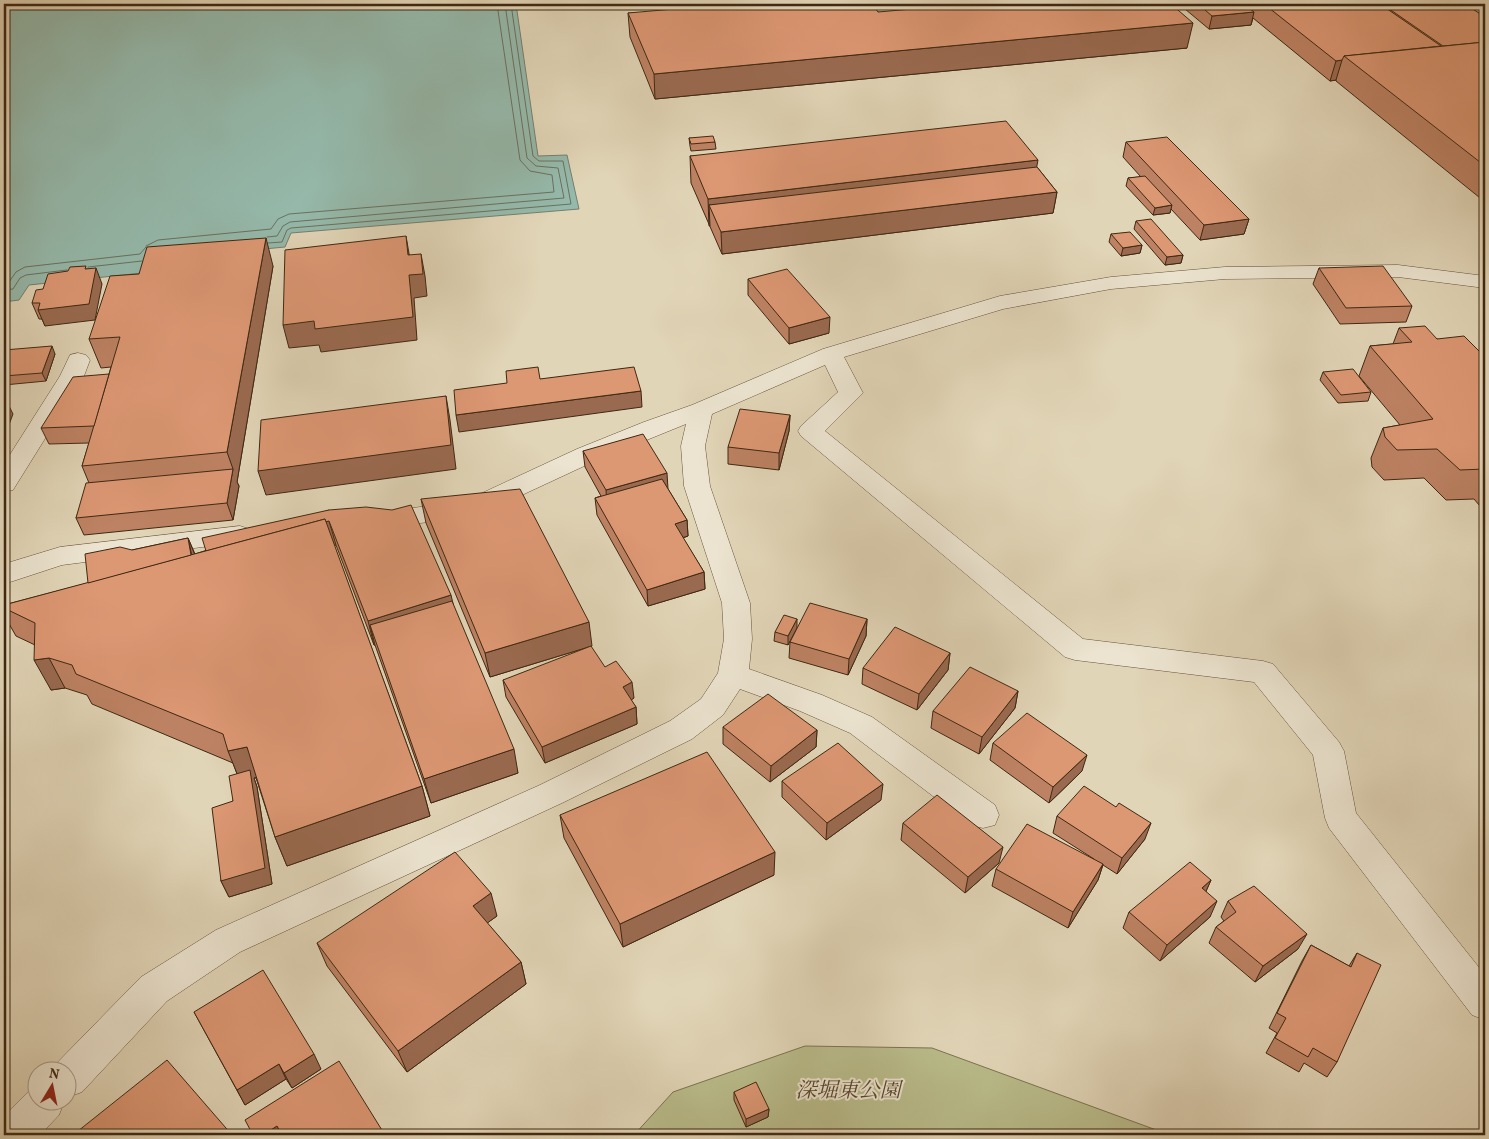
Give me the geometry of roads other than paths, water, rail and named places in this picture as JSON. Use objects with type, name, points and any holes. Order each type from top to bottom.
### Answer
[{"type":"street","points":[[353,522],[470,509],[611,444],[653,426],[702,410],[831,354],[1000,303],[1111,283],[1225,273],[1398,271],[1485,282]]},
{"type":"street","points":[[831,354],[851,394],[810,431],[1074,649],[1262,672],[1328,751],[1341,818],[1485,1003]]},
{"type":"street","points":[[4,484],[72,376],[78,360]]},
{"type":"street","points":[[78,1069],[154,989],[228,941],[551,794],[681,730],[712,707],[734,675],[738,639],[736,603],[697,486],[693,446],[702,410]]},
{"type":"street","points":[[4,574],[60,556],[265,533]]},
{"type":"street","points":[[734,675],[811,702],[861,725],[983,815]]},
{"type":"street","points":[[13,1135],[36,1112]]},
{"type":"water","points":[[4,4],[516,4],[538,156],[567,155],[579,209],[291,233],[285,247],[160,259],[151,272],[29,285],[19,300],[4,302]]},
{"type":"park label","name":"深堀東公園","points":[[848,1091]]}]
